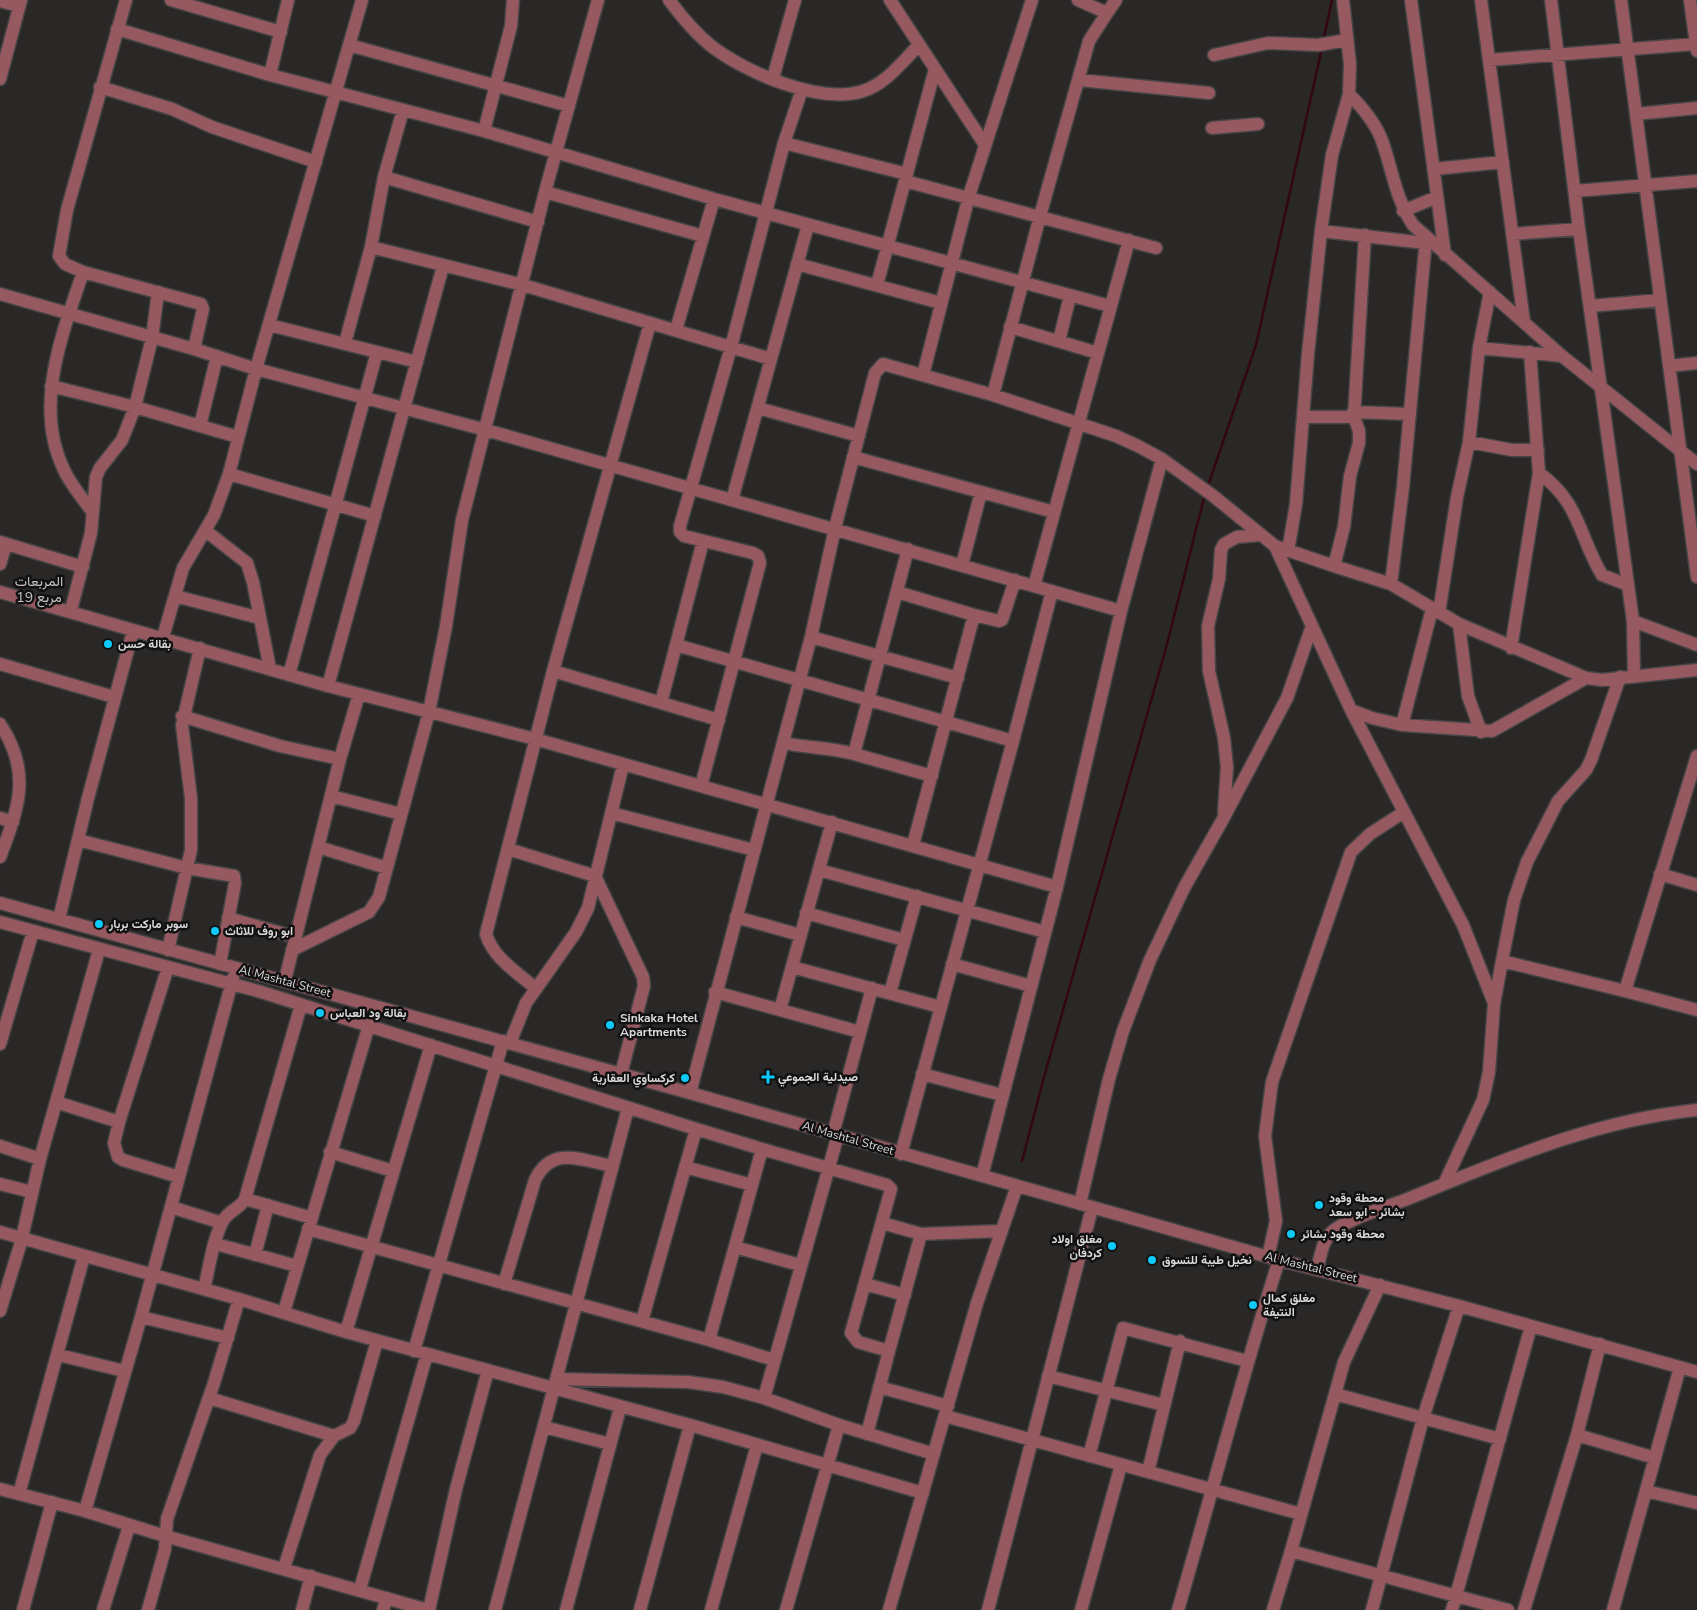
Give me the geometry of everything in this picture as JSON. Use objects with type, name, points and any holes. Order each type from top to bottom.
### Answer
[{"type":"street","points":[[126,0],[100,87],[58,251],[60,260],[83,272],[202,306],[194,349]]},
{"type":"street","points":[[171,0],[281,32]]},
{"type":"street","points":[[270,75],[288,0]]},
{"type":"street","points":[[163,637],[188,557],[206,531],[229,474],[256,369],[362,0]]},
{"type":"street","points":[[484,131],[511,26],[513,0]]},
{"type":"street","points":[[292,950],[369,912],[380,897],[429,712],[446,626],[462,520],[538,222],[598,0]]},
{"type":"street","points":[[668,0],[709,45],[739,64],[802,89],[824,94],[862,92],[875,86],[919,45]]},
{"type":"street","points":[[773,78],[795,0]]},
{"type":"street","points":[[890,0],[985,145]]},
{"type":"street","points":[[923,375],[969,196],[1032,0]]},
{"type":"street","points":[[1078,0],[1107,13]]},
{"type":"street","points":[[993,395],[1040,216],[1090,41],[1116,0]]},
{"type":"street","points":[[1288,551],[1296,504],[1321,231],[1332,155],[1349,94],[1350,64],[1343,0]]},
{"type":"street","points":[[1411,0],[1445,255]]},
{"type":"street","points":[[1481,0],[1524,322]]},
{"type":"street","points":[[1551,0],[1633,621],[1634,675]]},
{"type":"street","points":[[1621,0],[1697,577]]},
{"type":"street","points":[[1489,60],[1627,48],[1696,48],[1695,26],[1690,0]]},
{"type":"street","points":[[0,1],[20,3],[0,79]]},
{"type":"street","points":[[117,29],[270,75],[484,131],[714,199],[1110,306]]},
{"type":"street","points":[[1214,55],[1268,43],[1318,45],[1347,40]]},
{"type":"street","points":[[349,45],[569,106]]},
{"type":"street","points":[[877,285],[935,69]]},
{"type":"street","points":[[1079,80],[1209,93]]},
{"type":"street","points":[[100,87],[172,109],[212,127],[316,162]]},
{"type":"street","points":[[701,786],[760,563],[758,556],[753,553],[684,536],[680,532],[690,487],[784,143],[802,89]]},
{"type":"street","points":[[1349,94],[1373,122],[1380,137],[1404,211],[1426,241],[1490,292],[1562,356],[1697,464]]},
{"type":"street","points":[[1636,114],[1697,108]]},
{"type":"street","points":[[345,343],[371,246],[384,177],[403,110]]},
{"type":"street","points":[[1212,128],[1258,124]]},
{"type":"street","points":[[784,143],[1156,248]]},
{"type":"street","points":[[1434,169],[1503,162]]},
{"type":"street","points":[[384,177],[538,222]]},
{"type":"street","points":[[1575,191],[1697,181]]},
{"type":"street","points":[[546,192],[703,236]]},
{"type":"street","points":[[1404,211],[1437,197]]},
{"type":"street","points":[[676,330],[714,199]]},
{"type":"street","points":[[732,500],[808,224]]},
{"type":"street","points":[[1512,234],[1580,229]]},
{"type":"street","points":[[1321,231],[1426,241]]},
{"type":"street","points":[[1334,566],[1344,527],[1350,476],[1359,443],[1359,431],[1354,415],[1362,311],[1365,235]]},
{"type":"street","points":[[1034,586],[1129,240]]},
{"type":"street","points":[[1391,584],[1410,414],[1426,241]]},
{"type":"street","points":[[371,246],[523,285],[771,359]]},
{"type":"street","points":[[797,264],[941,303]]},
{"type":"street","points":[[328,686],[443,266]]},
{"type":"street","points":[[83,272],[68,314],[51,386],[49,406],[58,454],[70,483],[92,511]]},
{"type":"street","points":[[70,610],[91,534],[96,477],[100,468],[122,440],[135,407],[152,338],[158,292]]},
{"type":"street","points":[[1402,725],[1435,611],[1469,442],[1480,348],[1490,292]]},
{"type":"street","points":[[0,294],[194,349],[256,369],[690,487],[1121,611]]},
{"type":"street","points":[[1059,341],[1070,296]]},
{"type":"street","points":[[1590,306],[1660,300]]},
{"type":"street","points":[[535,988],[498,956],[490,946],[486,934],[553,671],[650,323]]},
{"type":"street","points":[[269,325],[417,362]]},
{"type":"street","points":[[1010,328],[1098,353]]},
{"type":"street","points":[[1480,348],[1562,356]]},
{"type":"street","points":[[289,675],[378,352]]},
{"type":"street","points":[[1511,648],[1539,473],[1530,352]]},
{"type":"street","points":[[200,426],[217,356]]},
{"type":"street","points":[[1669,366],[1697,363]]},
{"type":"street","points":[[690,1093],[715,992],[811,637],[835,528],[874,373],[883,364],[993,395],[1116,436],[1162,459],[1212,495],[1275,546],[1391,584],[1459,624],[1511,648],[1586,678],[1602,680],[1634,675],[1697,670]]},
{"type":"street","points":[[51,386],[135,407],[238,437]]},
{"type":"street","points":[[758,408],[859,436]]},
{"type":"street","points":[[1303,417],[1410,414]]},
{"type":"street","points":[[1469,442],[1512,450],[1538,450]]},
{"type":"street","points":[[853,457],[1054,512]]},
{"type":"street","points":[[982,1176],[1057,887],[1121,611],[1162,459]]},
{"type":"street","points":[[1539,473],[1554,484],[1572,507],[1602,575],[1628,585]]},
{"type":"street","points":[[229,474],[376,516]]},
{"type":"street","points":[[962,565],[981,492]]},
{"type":"street","points":[[206,531],[247,562],[270,669]]},
{"type":"street","points":[[1223,819],[1227,767],[1224,738],[1209,671],[1208,626],[1219,579],[1221,550],[1224,544],[1237,537],[1260,534]]},
{"type":"street","points":[[661,703],[703,541]]},
{"type":"street","points":[[0,564],[3,543],[83,567]]},
{"type":"street","points":[[1275,546],[1351,710],[1463,925],[1494,1004]]},
{"type":"street","points":[[854,754],[870,700],[908,549]]},
{"type":"street","points":[[897,592],[999,621],[1002,620],[1015,580]]},
{"type":"street","points":[[901,1154],[1052,591]]},
{"type":"street","points":[[0,592],[70,610],[133,631],[163,637],[328,686],[535,739],[1057,887]]},
{"type":"street","points":[[175,596],[260,618]]},
{"type":"street","points":[[913,845],[947,723],[974,615]]},
{"type":"street","points":[[1633,621],[1697,645]]},
{"type":"street","points":[[1459,624],[1468,696],[1481,732]]},
{"type":"street","points":[[988,1610],[1048,1376],[1086,1206],[1109,1079],[1123,1031],[1150,960],[1184,888],[1287,698],[1312,626]]},
{"type":"street","points":[[59,919],[114,697],[133,631]]},
{"type":"street","points":[[811,637],[958,678]]},
{"type":"street","points":[[676,645],[1013,741]]},
{"type":"street","points":[[168,950],[191,850],[191,798],[182,716],[200,648]]},
{"type":"street","points":[[0,664],[114,697]]},
{"type":"street","points":[[553,671],[719,720]]},
{"type":"street","points":[[1444,1184],[1483,1100],[1489,1072],[1494,1004],[1514,900],[1527,862],[1558,801],[1586,770],[1620,677]]},
{"type":"street","points":[[1351,710],[1372,718],[1402,725],[1481,732],[1501,728],[1541,702],[1586,678]]},
{"type":"street","points":[[285,980],[340,759],[359,694]]},
{"type":"street","points":[[182,716],[280,746],[340,759]]},
{"type":"street","points":[[0,724],[16,753],[21,788],[13,822],[0,857]]},
{"type":"street","points":[[783,743],[810,748],[836,749],[932,776]]},
{"type":"street","points":[[1625,991],[1697,756]]},
{"type":"street","points":[[414,1351],[496,1067],[526,1003],[576,932],[588,908],[623,765]]},
{"type":"street","points":[[331,796],[402,814]]},
{"type":"street","points":[[1178,1610],[1213,1490],[1274,1258],[1276,1221],[1265,1136],[1272,1082],[1350,852],[1370,834],[1404,812]]},
{"type":"street","points":[[611,813],[754,850]]},
{"type":"street","points":[[0,818],[13,822]]},
{"type":"street","points":[[780,1010],[832,822]]},
{"type":"street","points":[[78,840],[187,868],[234,876],[235,883],[220,964]]},
{"type":"street","points":[[318,847],[387,868]]},
{"type":"street","points":[[508,849],[595,876],[643,977],[644,986],[622,1074]]},
{"type":"street","points":[[819,870],[1045,932]]},
{"type":"street","points":[[1660,874],[1697,885]]},
{"type":"street","points":[[890,993],[917,896]]},
{"type":"street","name":"Al Mashtal Street","points":[[0,903],[234,968],[285,980],[1274,1258],[1459,1306],[1697,1372]]},
{"type":"street","points":[[806,913],[904,940]]},
{"type":"street","points":[[736,917],[800,935]]},
{"type":"street","points":[[228,918],[295,937]]},
{"type":"street","points":[[0,922],[301,1005],[628,1108],[890,1187],[882,1223],[851,1333],[853,1338],[889,1351]]},
{"type":"street","points":[[0,1044],[33,932]]},
{"type":"street","points":[[0,1311],[40,1159],[100,950]]},
{"type":"street","points":[[1502,961],[1697,1010]]},
{"type":"street","points":[[952,964],[1031,986]]},
{"type":"street","points":[[168,967],[119,1122],[114,1147],[118,1157],[179,1177]]},
{"type":"street","points":[[792,967],[940,1007]]},
{"type":"street","points":[[85,1510],[141,1317],[232,985],[234,968]]},
{"type":"street","points":[[764,1398],[828,1169],[872,988]]},
{"type":"street","points":[[715,992],[860,1032]]},
{"type":"street","points":[[204,1289],[222,1223],[229,1212],[239,1207],[245,1199],[301,1005]]},
{"type":"street","points":[[284,1312],[369,1026]]},
{"type":"street","points":[[346,1332],[431,1046]]},
{"type":"street","points":[[922,1074],[1002,1095]]},
{"type":"street","points":[[56,1102],[119,1122]]},
{"type":"street","points":[[495,1610],[628,1108]]},
{"type":"street","points":[[1317,1269],[1324,1244],[1335,1230],[1444,1184],[1531,1150],[1586,1132],[1642,1118],[1697,1110]]},
{"type":"street","points":[[1673,1112],[1697,1120]]},
{"type":"street","points":[[642,1321],[696,1129]]},
{"type":"street","points":[[0,1146],[40,1159]]},
{"type":"street","points":[[709,1340],[762,1149]]},
{"type":"street","points":[[330,1152],[393,1171]]},
{"type":"street","points":[[504,1284],[535,1180],[542,1167],[550,1160],[565,1158],[612,1166]]},
{"type":"street","points":[[685,1167],[752,1185]]},
{"type":"street","points":[[0,1184],[32,1192]]},
{"type":"street","points":[[889,1610],[946,1411],[1001,1231],[1017,1186]]},
{"type":"street","points":[[245,1199],[268,1205],[310,1224],[370,1247],[642,1321],[774,1360]]},
{"type":"street","points":[[255,1255],[268,1205]]},
{"type":"street","points":[[171,1207],[222,1223]]},
{"type":"street","points":[[882,1223],[921,1234],[1001,1231]]},
{"type":"street","points":[[0,1232],[238,1298],[377,1341],[488,1370],[555,1384],[620,1408],[690,1425],[923,1493]]},
{"type":"street","points":[[867,1434],[921,1234]]},
{"type":"street","points":[[216,1244],[297,1266]]},
{"type":"street","points":[[734,1247],[800,1265]]},
{"type":"street","points":[[19,1494],[84,1256]]},
{"type":"street","points":[[865,1284],[905,1295]]},
{"type":"street","points":[[1273,1610],[1292,1551],[1344,1362],[1380,1285]]},
{"type":"street","points":[[148,1610],[165,1549],[165,1536],[171,1506],[209,1398],[228,1338],[238,1298]]},
{"type":"street","points":[[1372,1610],[1423,1418],[1459,1306]]},
{"type":"street","points":[[141,1317],[228,1338]]},
{"type":"street","points":[[1452,1610],[1530,1326]]},
{"type":"street","points":[[1089,1456],[1123,1328],[1180,1341],[1247,1361]]},
{"type":"street","points":[[284,1568],[320,1455],[334,1436],[350,1428],[354,1421],[377,1341]]},
{"type":"street","points":[[1148,1472],[1180,1341]]},
{"type":"street","points":[[1524,1610],[1577,1435],[1600,1344]]},
{"type":"street","points":[[360,1589],[427,1354]]},
{"type":"street","points":[[58,1355],[124,1372]]},
{"type":"street","points":[[1613,1610],[1680,1367]]},
{"type":"street","points":[[0,1489],[85,1510],[129,1526],[360,1589],[385,1604],[428,1610],[456,1489],[488,1370]]},
{"type":"street","points":[[1048,1376],[1164,1405]]},
{"type":"street","points":[[555,1384],[688,1382],[723,1387],[764,1398],[839,1425],[934,1454]]},
{"type":"street","points":[[879,1388],[1031,1440],[1302,1514]]},
{"type":"street","points":[[1335,1394],[1500,1439]]},
{"type":"street","points":[[209,1398],[334,1436]]},
{"type":"street","points":[[566,1610],[620,1408]]},
{"type":"street","points":[[640,1610],[690,1425]]},
{"type":"street","points":[[786,1610],[839,1425]]},
{"type":"street","points":[[544,1427],[610,1444]]},
{"type":"street","points":[[1577,1435],[1655,1458]]},
{"type":"street","points":[[711,1610],[757,1445]]},
{"type":"street","points":[[1081,1610],[1121,1465]]},
{"type":"street","points":[[1646,1491],[1697,1503]]},
{"type":"street","points":[[23,1610],[52,1502]]},
{"type":"street","points":[[103,1610],[129,1526]]},
{"type":"street","points":[[1292,1551],[1508,1610]]},
{"type":"street","points":[[302,1610],[312,1576]]},
{"type":"waterway","points":[[1324,37],[1332,0]]},
{"type":"waterway","points":[[1209,483],[1256,345],[1321,52]]},
{"type":"waterway","points":[[1022,1161],[1044,1077],[1166,648],[1204,498]]},
{"type":"place","name":"بقالة حسن","points":[[108,644]]},
{"type":"place","name":"سوبر ماركت بربار","points":[[99,924]]},
{"type":"place","name":"ابو روف للاثاث","points":[[215,931]]},
{"type":"place","name":"بقالة ود العباس","points":[[320,1013]]},
{"type":"place","name":"Sinkaka Hotel Apartments","points":[[610,1025]]},
{"type":"place","name":"صيدلية الجموعي","points":[[768,1077]]},
{"type":"place","name":"كركساوي العقارية","points":[[685,1078]]},
{"type":"place","name":"محطة وقود بشائر - ابو سعد","points":[[1319,1205]]},
{"type":"place","name":"محطة وقود بشائر","points":[[1291,1234]]},
{"type":"place","name":"مغلق اولاد كردفان","points":[[1112,1246]]},
{"type":"place","name":"نخيل طيبة للتسوق","points":[[1152,1260]]},
{"type":"place","name":"مغلق كمال النتيفة","points":[[1253,1305]]},
{"type":"district","name":"المربعات مربع 19","points":[[39,590]]}]
